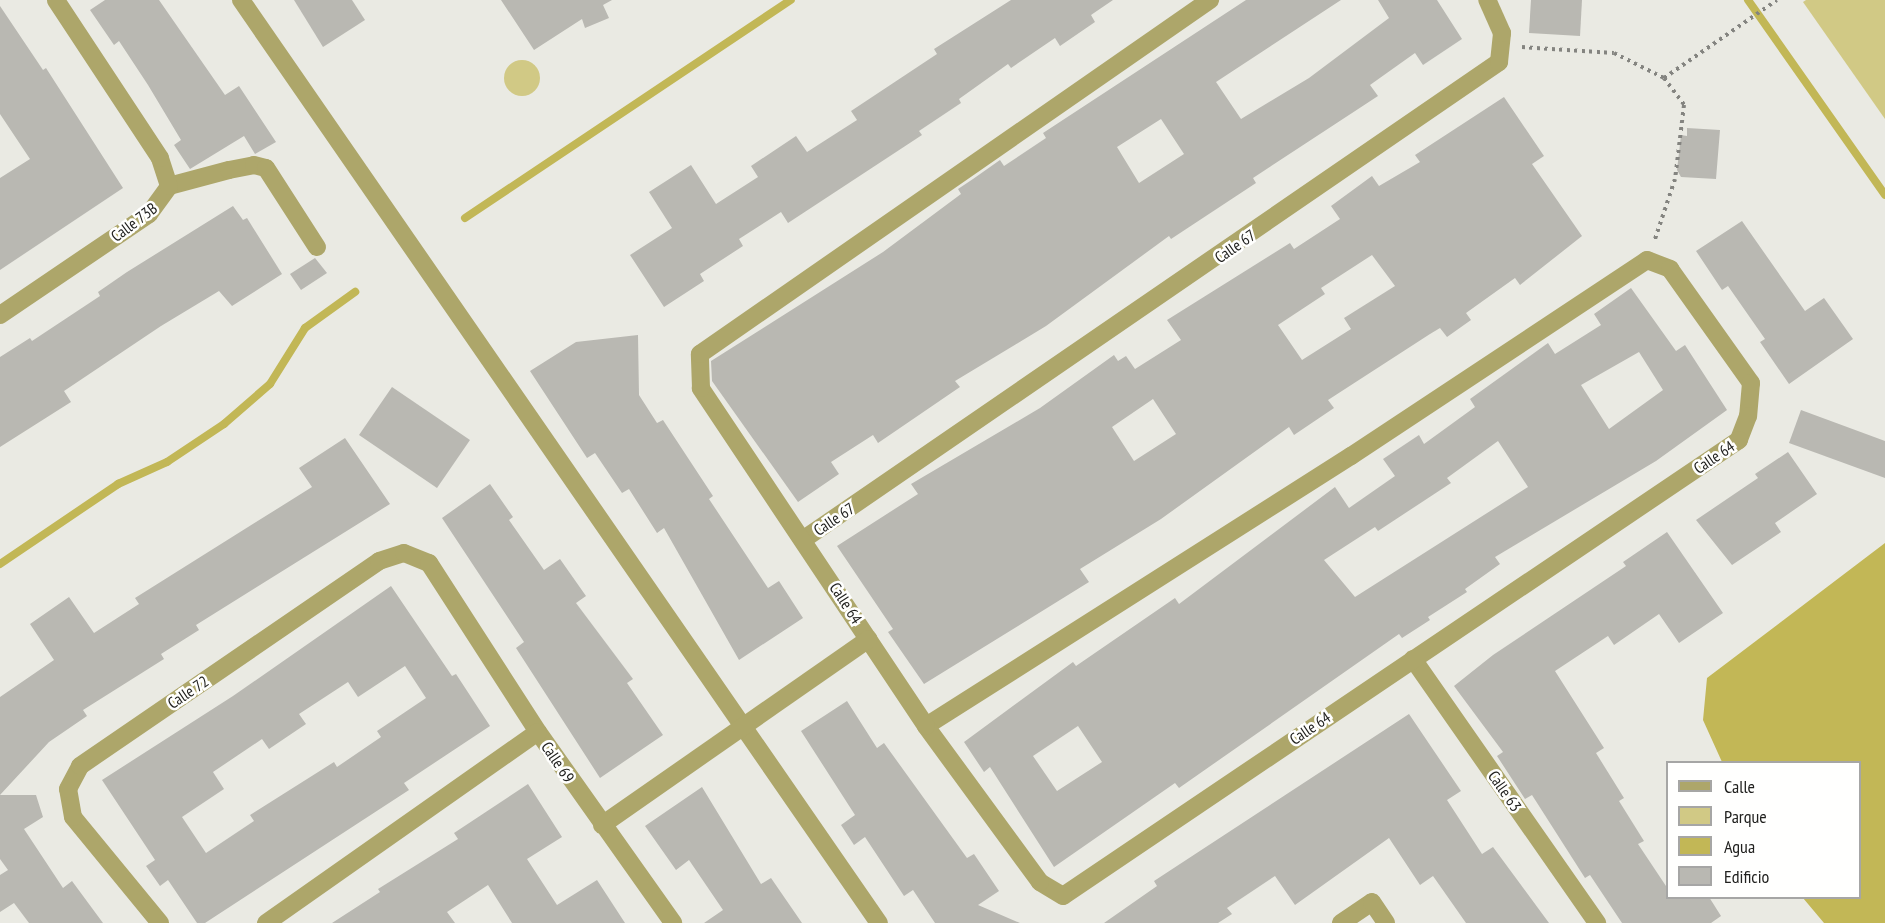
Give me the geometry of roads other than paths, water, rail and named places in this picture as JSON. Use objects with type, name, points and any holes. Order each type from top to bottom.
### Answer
[{"type":"street","name":"Calle 73B","points":[[0,315],[149,214],[169,186],[160,158],[56,0]]},
{"type":"street","points":[[241,0],[742,728],[879,923]]},
{"type":"street","name":"Calle 67","points":[[1210,0],[700,354],[700,388],[804,539],[1499,62],[1502,33],[1487,0]]},
{"type":"street","points":[[169,186],[254,165],[266,168],[317,247]]},
{"type":"street","name":"Calle 64","points":[[804,539],[927,726],[1040,882],[1064,896],[1413,658],[1739,440],[1748,416],[1751,383],[1670,269],[1647,260],[1351,456],[927,726]]},
{"type":"street","name":"Calle 72","points":[[160,923],[73,816],[68,789],[80,766],[379,561],[404,553],[429,563],[451,595]]},
{"type":"street","name":"Calle 69","points":[[451,595],[538,732],[673,923]]},
{"type":"street","points":[[602,825],[869,639]]},
{"type":"street","name":"Calle 63","points":[[1413,658],[1597,923]]},
{"type":"street","points":[[266,923],[538,732]]},
{"type":"street","points":[[1341,923],[1372,902],[1386,923]]},
{"type":"water","points":[[1885,543],[1885,923],[1824,923],[1804,899],[1861,899],[1861,761],[1722,761],[1703,720],[1707,678]]},
{"type":"waterway","points":[[465,218],[791,0]]},
{"type":"waterway","points":[[1748,0],[1885,195]]},
{"type":"waterway","points":[[0,564],[118,484],[167,462],[224,424],[270,384],[305,328],[355,292]]}]
